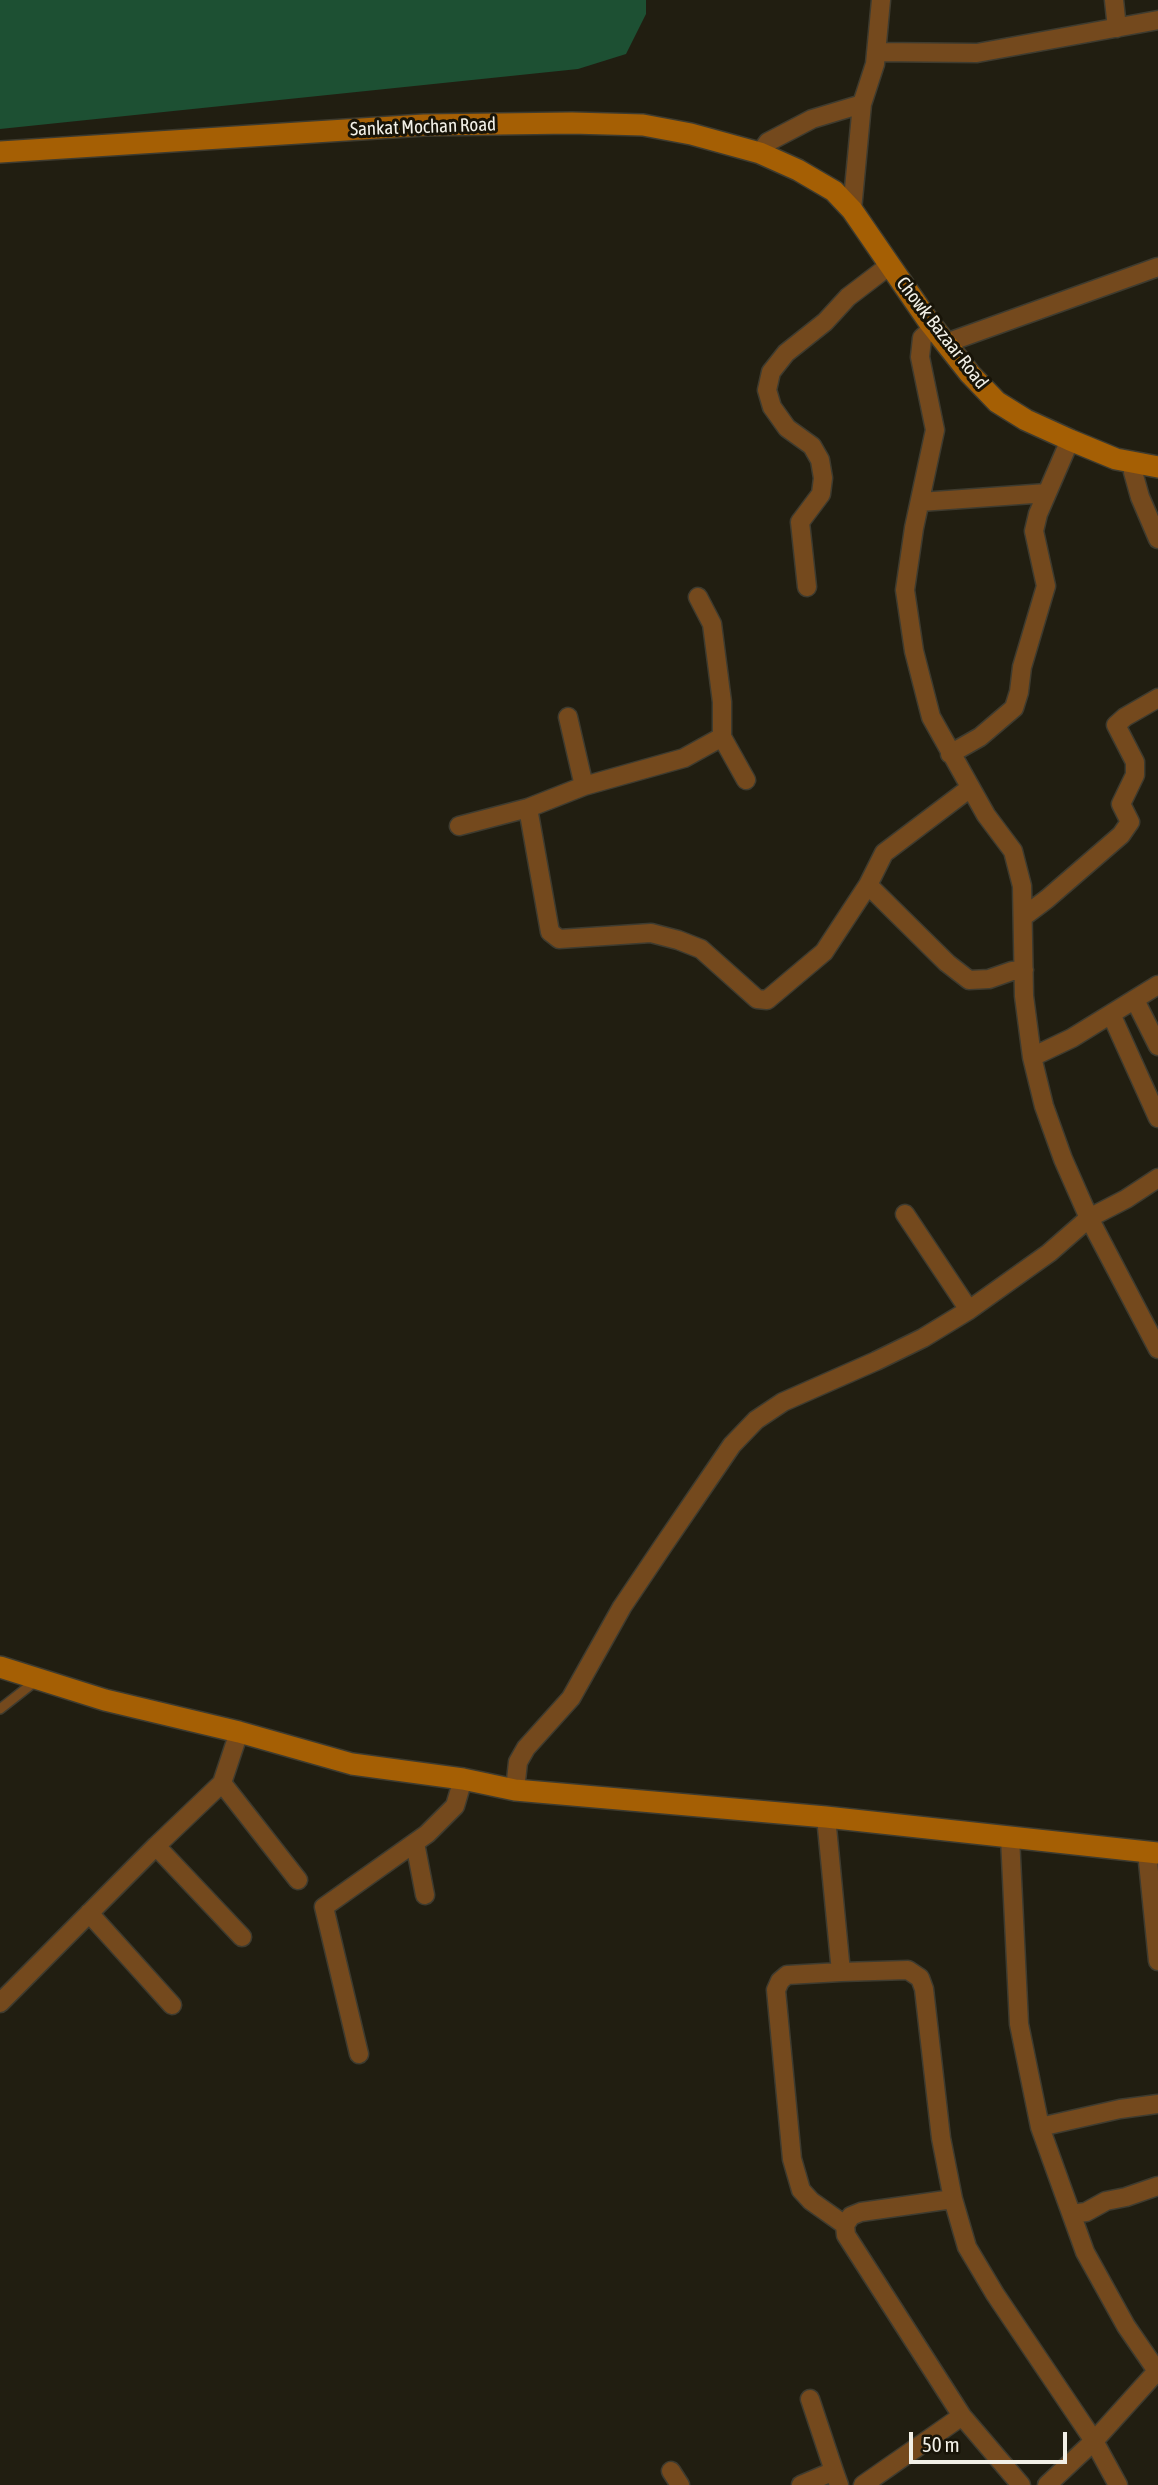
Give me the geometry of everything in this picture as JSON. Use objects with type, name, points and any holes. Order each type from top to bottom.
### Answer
[{"type":"main road","name":"Sankat Mochan Road","points":[[0,152],[425,125],[643,125],[691,134],[760,153],[798,170],[834,191]]},
{"type":"main road","name":"Chowk Bazaar Road","points":[[834,191],[852,210],[970,374],[997,402],[1026,420],[1116,459],[1158,467]]},
{"type":"main road","points":[[0,1667],[106,1700],[239,1732],[352,1764],[463,1779],[515,1790],[826,1817],[1153,1852]]},
{"type":"street","points":[[852,210],[862,104],[875,64],[881,0]]},
{"type":"street","points":[[1114,0],[1118,27]]},
{"type":"street","points":[[876,52],[977,53],[1158,20]]},
{"type":"street","points":[[760,153],[768,142],[812,119],[862,104]]},
{"type":"street","points":[[807,587],[800,522],[821,494],[823,478],[820,460],[812,446],[787,428],[772,407],[767,390],[771,372],[786,353],[825,322],[848,297],[890,265]]},
{"type":"street","points":[[1158,267],[940,335],[922,338],[919,357],[935,430],[905,590],[915,651],[931,717],[970,788],[1013,851],[1022,886],[1024,996],[1032,1057],[1044,1106],[1063,1159],[1089,1218],[1158,1349]]},
{"type":"street","points":[[950,754],[980,737],[1014,708],[1022,667],[1046,586],[1034,531],[1070,440]]},
{"type":"street","points":[[1135,463],[1133,472],[1140,497],[1158,539]]},
{"type":"street","points":[[920,502],[1047,493]]},
{"type":"street","points":[[698,597],[712,624],[722,702],[722,737],[746,780]]},
{"type":"street","points":[[1023,917],[1121,835],[1130,822],[1121,804],[1135,775],[1135,762],[1116,726],[1125,717],[1158,698]]},
{"type":"street","points":[[568,717],[584,786]]},
{"type":"street","points":[[459,826],[528,808],[584,786],[684,758],[722,737]]},
{"type":"street","points":[[528,808],[550,932],[559,939],[651,933],[678,940],[701,949],[757,999],[767,1000],[824,952],[868,885],[884,853],[970,788]]},
{"type":"street","points":[[868,885],[947,963],[969,980],[989,979],[1024,970]]},
{"type":"street","points":[[1032,1057],[1072,1038],[1158,985]]},
{"type":"street","points":[[1135,1000],[1158,1045]]},
{"type":"street","points":[[1111,1014],[1158,1118]]},
{"type":"street","points":[[515,1790],[518,1762],[526,1748],[571,1698],[622,1607],[732,1445],[756,1420],[783,1402],[923,1338],[969,1310],[1049,1253],[1089,1218],[1126,1199],[1158,1178]]},
{"type":"street","points":[[905,1214],[969,1310]]},
{"type":"street","points":[[0,2003],[222,1783],[239,1732]]},
{"type":"street","points":[[359,2054],[324,1907],[427,1834],[455,1805],[463,1779]]},
{"type":"street","points":[[222,1783],[298,1880]]},
{"type":"street","points":[[826,1817],[841,1972]]},
{"type":"street","points":[[1010,1837],[1019,2024],[1040,2127],[1085,2252],[1126,2326],[1158,2370],[1094,2441],[1047,2485]]},
{"type":"street","points":[[415,1843],[425,1895]]},
{"type":"street","points":[[156,1846],[242,1937]]},
{"type":"street","points":[[1153,1852],[1158,1961]]},
{"type":"street","points":[[89,1913],[172,2005]]},
{"type":"street","points":[[845,2225],[811,2201],[801,2190],[789,2140],[776,1990],[787,1975],[908,1970],[920,1978],[924,1989],[941,2138],[953,2199],[967,2247],[995,2294],[1094,2441],[1118,2485]]},
{"type":"street","points":[[1040,2127],[1120,2109],[1158,2104]]},
{"type":"street","points":[[1072,2214],[1086,2212],[1106,2201],[1158,2186]]},
{"type":"street","points":[[953,2199],[861,2211],[851,2216],[845,2225],[846,2235],[962,2416],[1021,2485]]},
{"type":"street","points":[[801,2485],[837,2478],[810,2399]]},
{"type":"street","points":[[863,2485],[962,2416]]},
{"type":"lane","points":[[0,1709],[38,1679]]},
{"type":"shaded area","points":[[0,0],[646,0],[646,14],[626,54],[578,69],[0,129]]}]
